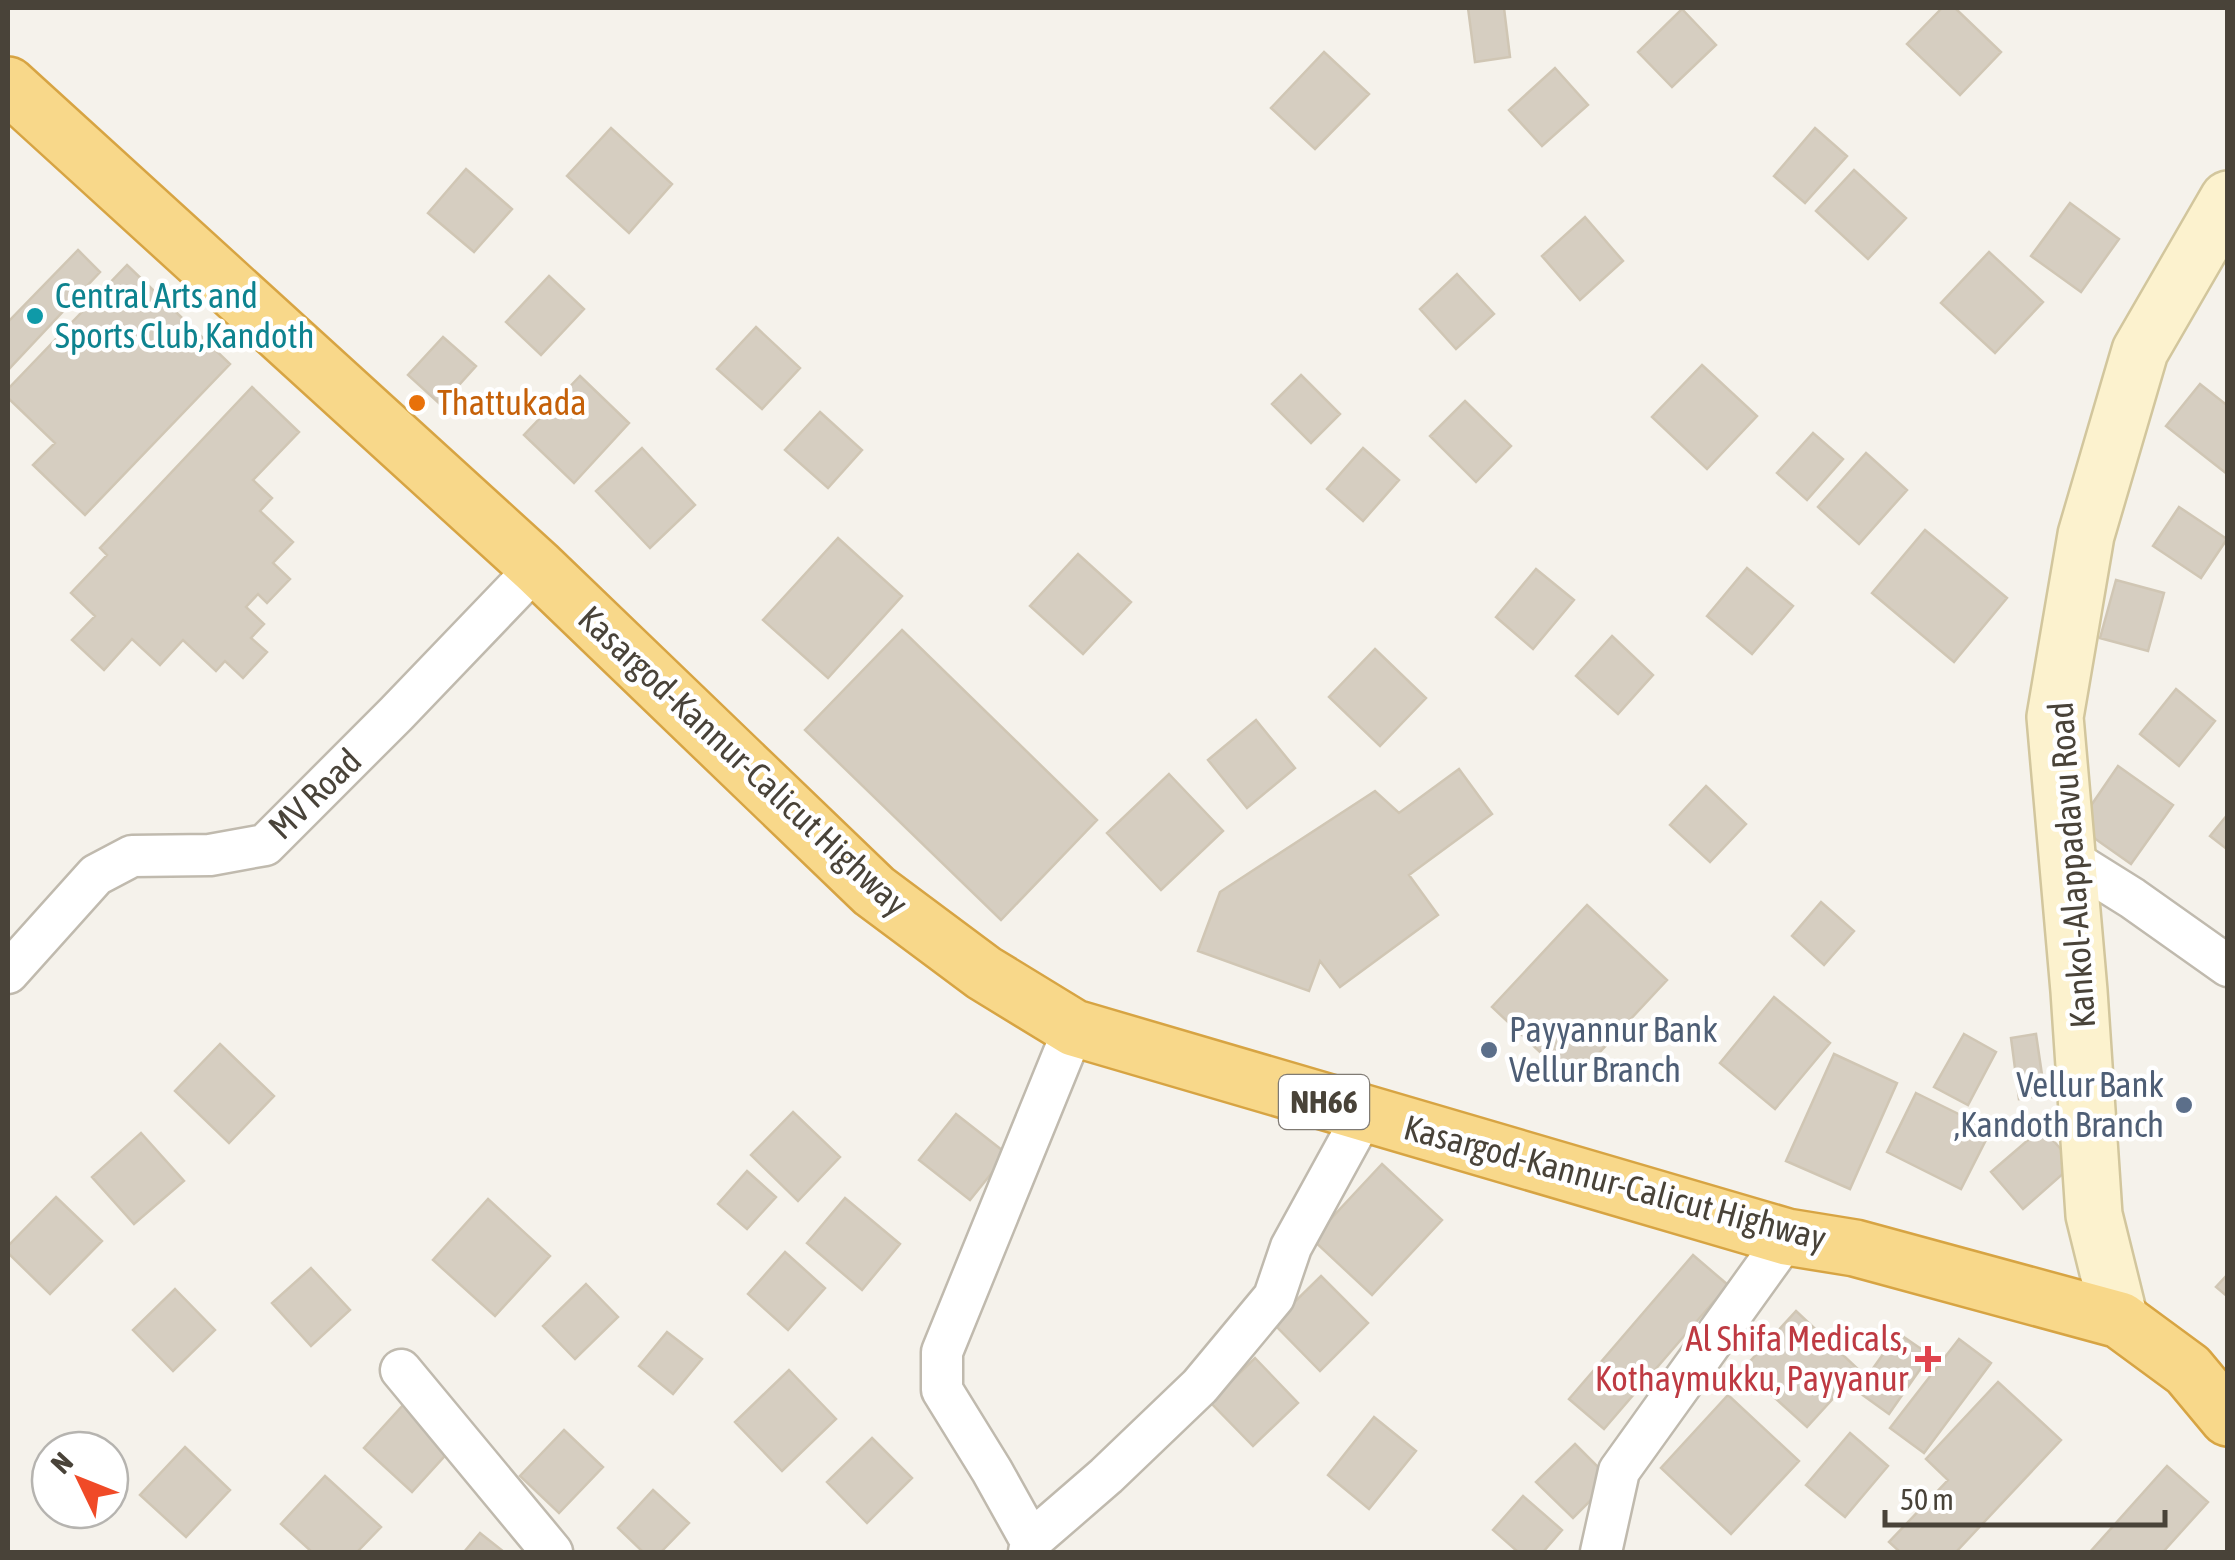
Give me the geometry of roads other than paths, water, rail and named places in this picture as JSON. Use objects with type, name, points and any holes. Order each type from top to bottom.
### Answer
[{"type":"highway","name":"Kasargod-Kannur-Calicut Highway","points":[[8,85],[536,567],[874,891],[984,973],[1074,1028],[1787,1237],[1855,1248],[2120,1320],[2188,1370],[2228,1418]]},
{"type":"main road","name":"Kankol-Alappadavu Road","points":[[2120,1320],[2094,1215],[2055,716],[2086,535],[2140,351],[2228,199]]},
{"type":"street","name":"MV Road","points":[[8,973],[96,874],[132,856],[210,855],[264,845],[536,567]]},
{"type":"street","points":[[2068,858],[2228,966]]},
{"type":"street","points":[[1074,1028],[942,1352],[942,1390],[992,1471],[1030,1547],[1200,1386],[1274,1297],[1291,1247],[1364,1114]]},
{"type":"street","points":[[1601,1552],[1619,1471],[1787,1237]]},
{"type":"street","points":[[402,1370],[552,1552]]},
{"type":"place","name":"Central Arts and Sports Club,Kandoth","points":[[35,316]]},
{"type":"place","name":"Thattukada","points":[[417,403]]},
{"type":"place","name":"Payyannur Bank Vellur Branch","points":[[1489,1050]]},
{"type":"place","name":"Vellur Bank ,Kandoth Branch","points":[[2184,1105]]},
{"type":"place","name":"Al Shifa Medicals, Kothaymukku, Payyanur","points":[[1928,1359]]}]
